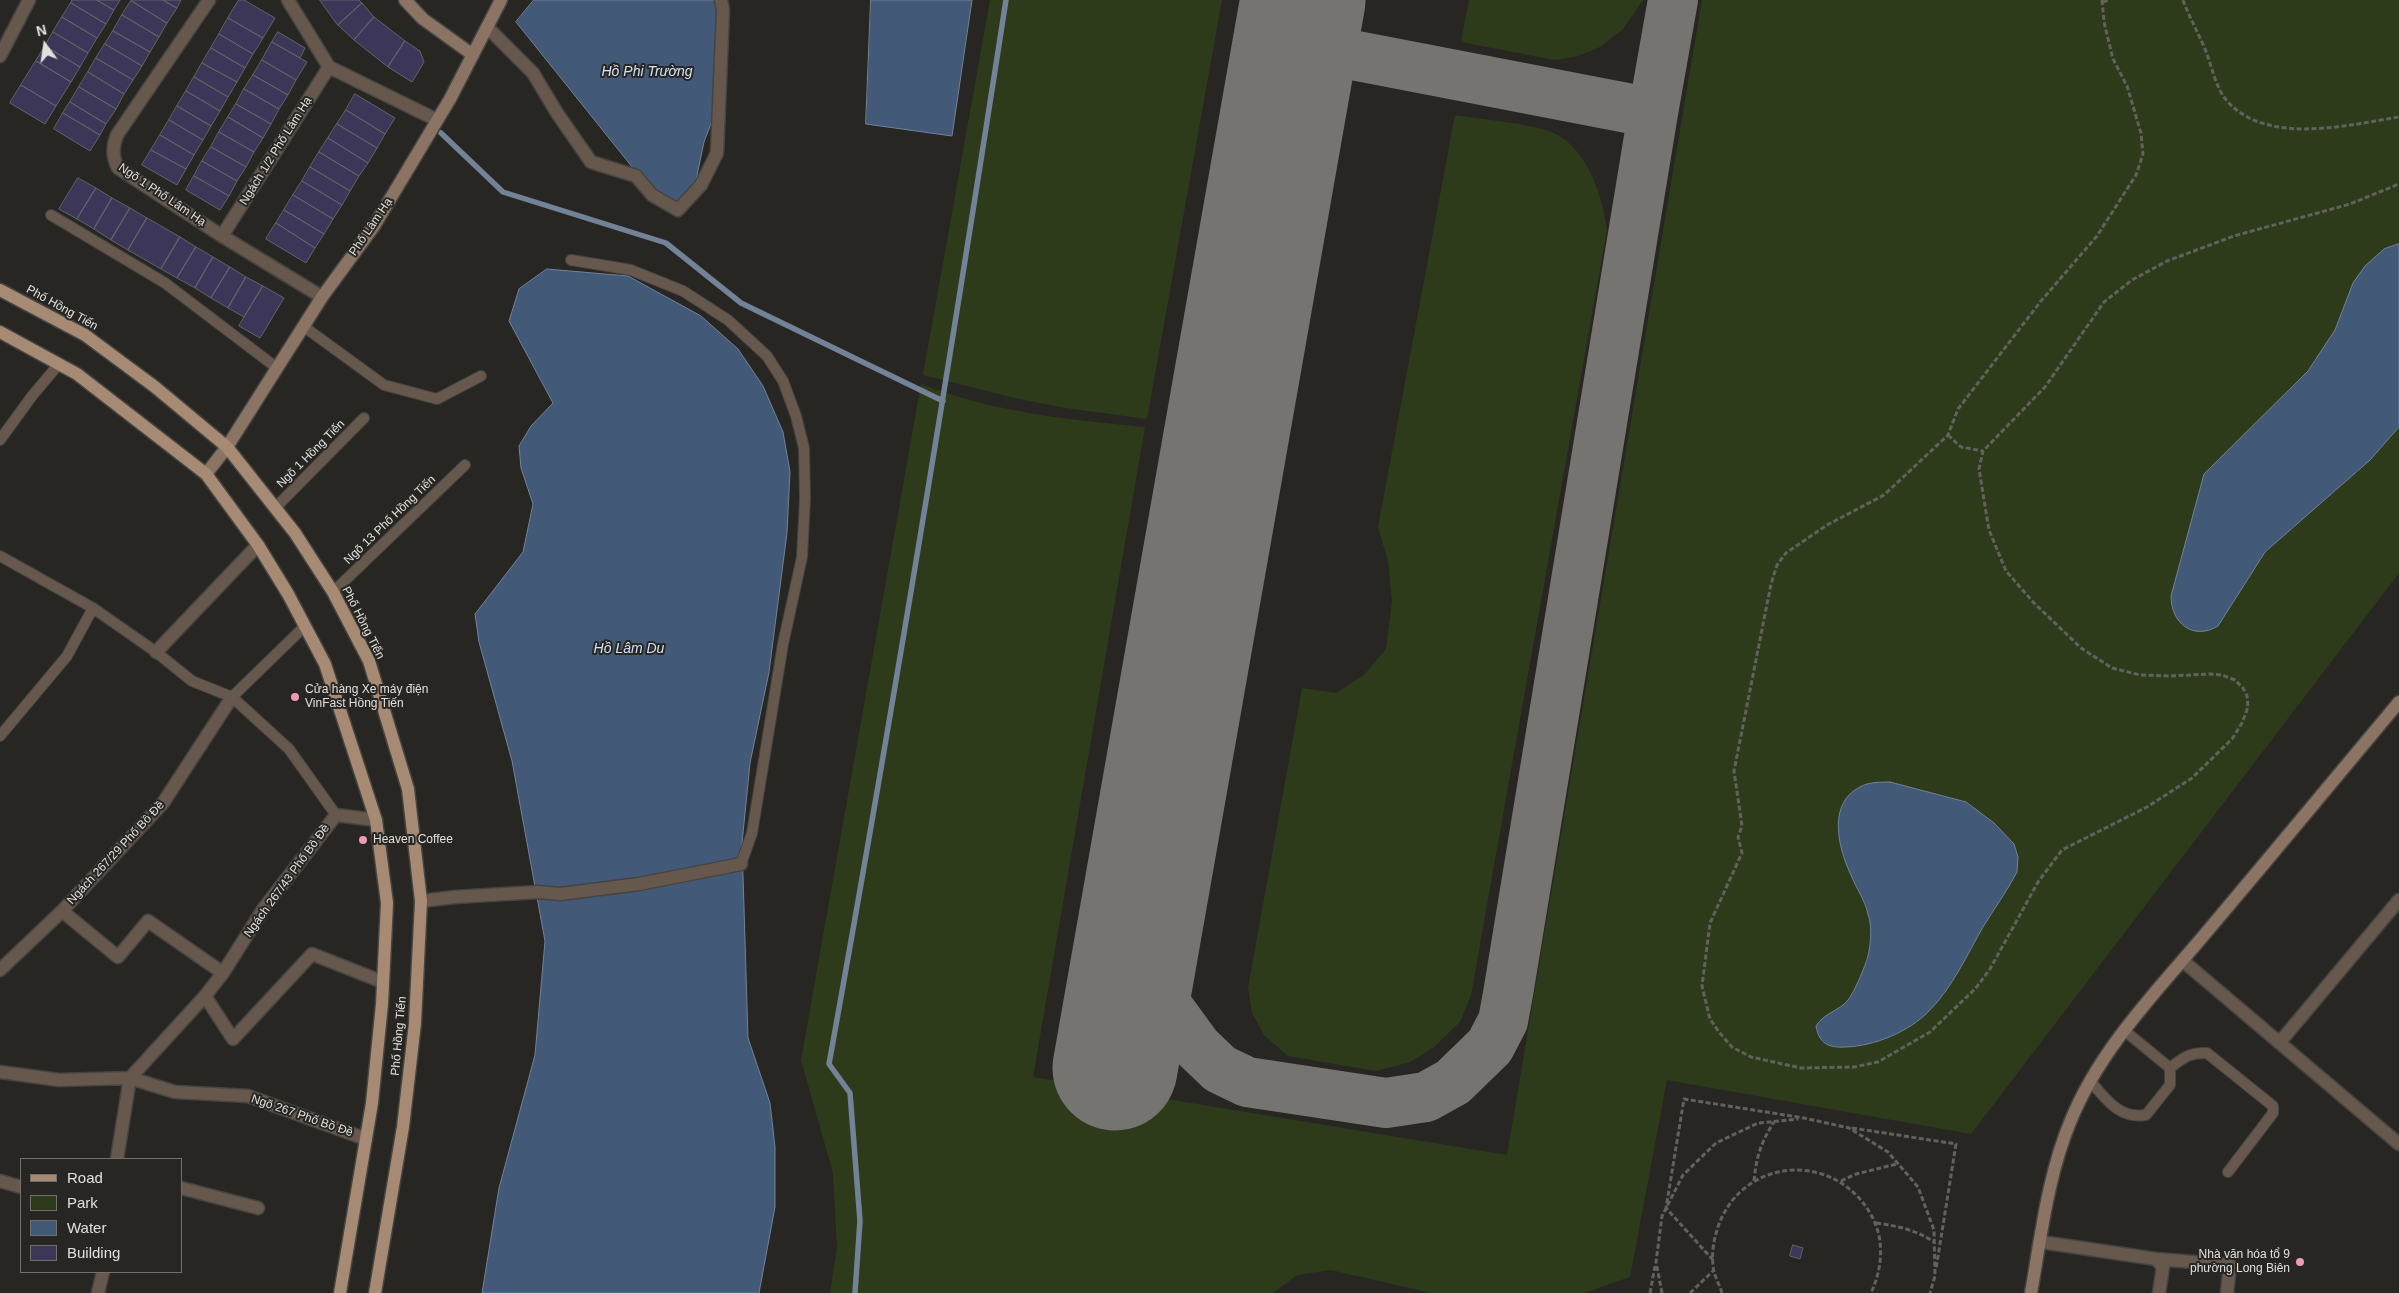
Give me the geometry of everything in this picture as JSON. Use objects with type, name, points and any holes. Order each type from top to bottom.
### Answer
[{"type":"main road","name":"Phố Hồng Tiến","points":[[0,290],[85,335],[155,387],[227,447],[276,507],[333,592],[369,661],[408,789],[421,901],[415,1023],[403,1127],[375,1293]]},
{"type":"main road","name":"Phố Hồng Tiến","points":[[0,332],[85,379],[206,474],[258,545],[325,664],[376,820],[387,903],[383,982],[372,1103],[340,1293]]},
{"type":"street","points":[[0,56],[29,0]]},
{"type":"street","name":"Ngõ 1 Phố Lâm Hạ","points":[[208,0],[117,135],[112,152],[118,168],[222,236],[322,297]]},
{"type":"street","points":[[288,0],[329,67],[437,120]]},
{"type":"street","points":[[405,0],[434,28],[473,55]]},
{"type":"street","name":"Phố Lâm Hạ","points":[[206,474],[227,447],[322,297],[374,226],[437,120],[501,0]]},
{"type":"street","points":[[487,27],[533,73],[557,114],[591,162],[636,176],[652,195],[678,210],[701,185],[717,153],[723,10],[721,0]]},
{"type":"street","name":"Ngách 1/2 Phố Lâm Hạ","points":[[222,236],[329,67]]},
{"type":"street","points":[[156,652],[258,545]]},
{"type":"street","name":"Ngách 267/29 Phố Bồ Đề","points":[[0,970],[62,911],[163,803],[232,697]]},
{"type":"street","points":[[2031,1293],[2062,1143],[2090,1082],[2125,1031],[2399,702]]},
{"type":"street","points":[[336,815],[376,820]]},
{"type":"street","name":"Ngách 267/43 Phố Bồ Đề","points":[[130,1078],[205,996],[223,972],[264,908],[336,815]]},
{"type":"street","points":[[421,901],[538,892],[560,894],[639,884],[741,864]]},
{"type":"street","points":[[2280,1042],[2399,900]]},
{"type":"street","points":[[62,911],[118,958],[148,922],[223,972]]},
{"type":"street","points":[[205,996],[233,1039],[312,954],[383,982]]},
{"type":"street","points":[[2182,961],[2399,1144]]},
{"type":"street","name":"Ngõ 267 Phố Bồ Đề","points":[[0,1072],[59,1080],[130,1078],[176,1092],[248,1096],[366,1139]]},
{"type":"street","points":[[117,1158],[130,1078]]},
{"type":"street","points":[[0,1181],[20,1186]]},
{"type":"street","points":[[182,1188],[258,1208]]},
{"type":"street","points":[[2041,1242],[2156,1259],[2230,1265],[2227,1293]]},
{"type":"street","points":[[2156,1259],[2163,1267],[2160,1293]]},
{"type":"street","points":[[98,1293],[103,1273]]},
{"type":"lane","points":[[51,215],[165,283],[277,368]]},
{"type":"lane","points":[[572,260],[631,270],[683,290],[728,320],[767,356],[783,381],[796,416],[804,448],[805,499],[802,556],[783,644],[752,833],[741,864]]},
{"type":"lane","points":[[304,326],[384,386],[437,399],[481,376]]},
{"type":"lane","points":[[0,440],[32,396],[59,364]]},
{"type":"lane","name":"Ngõ 1 Hồng Tiến","points":[[276,507],[364,418]]},
{"type":"lane","name":"Ngõ 13 Phố Hồng Tiến","points":[[333,592],[465,465]]},
{"type":"lane","points":[[0,556],[94,608],[156,652],[192,681],[232,697],[288,749],[336,815]]},
{"type":"lane","points":[[0,736],[67,656],[94,608]]},
{"type":"lane","points":[[232,697],[305,626]]},
{"type":"lane","points":[[2125,1031],[2170,1068]]},
{"type":"lane","points":[[2170,1068],[2187,1055],[2195,1052],[2208,1053],[2273,1106],[2274,1113],[2228,1172]]},
{"type":"lane","points":[[2090,1082],[2122,1113],[2135,1117],[2146,1115],[2170,1084],[2170,1068]]},
{"type":"path","points":[[2108,0],[2102,1],[2104,22],[2113,59],[2128,86],[2141,133],[2143,154],[2136,175],[2097,236],[2041,301],[1984,373],[1958,409],[1948,435],[1884,495],[1827,525],[1786,553],[1777,565],[1770,584],[1734,771],[1742,826],[1738,838],[1742,853],[1710,923],[1702,986],[1710,1019],[1718,1032],[1732,1047],[1752,1057],[1801,1068],[1854,1067],[1878,1062],[1930,1032],[1975,989],[1990,969],[2038,882],[2062,850],[2147,807],[2192,778],[2227,745],[2242,723],[2248,707],[2247,696],[2243,688],[2235,680],[2209,674],[2140,675],[2112,668],[2081,648],[2034,603],[2006,570],[1989,530],[1979,469],[1983,451],[2045,387],[2104,302],[2132,280],[2167,261],[2219,241],[2350,204],[2399,184]]},
{"type":"path","points":[[2183,0],[2227,101],[2255,121],[2276,127],[2295,129],[2399,118]]},
{"type":"path","points":[[1948,435],[1961,446],[1983,451]]},
{"type":"path","points":[[1666,1208],[1684,1099],[1804,1118],[1849,1128],[1956,1144],[1935,1276],[1930,1293]]},
{"type":"path","points":[[1650,1293],[1662,1216],[1683,1175],[1716,1143],[1758,1123],[1804,1118]]},
{"type":"path","points":[[1754,1182],[1756,1159],[1764,1137],[1774,1121]]},
{"type":"path","points":[[1849,1128],[1888,1152],[1918,1188],[1934,1230],[1935,1276]]},
{"type":"path","points":[[1841,1181],[1856,1174],[1898,1164]]},
{"type":"path","points":[[1722,1293],[1714,1271],[1713,1260],[1713,1243],[1721,1216],[1737,1194],[1754,1182],[1760,1178],[1787,1170],[1815,1171],[1841,1181],[1862,1199],[1876,1223],[1882,1250],[1878,1278],[1871,1293]]},
{"type":"path","points":[[1666,1208],[1713,1260]]},
{"type":"path","points":[[1876,1223],[1899,1226],[1924,1235],[1934,1242]]},
{"type":"path","points":[[1656,1263],[1662,1293]]},
{"type":"path","points":[[1690,1293],[1714,1271]]},
{"type":"green space","points":[[990,0],[1222,0],[1147,419],[1066,408],[1014,398],[923,375]]},
{"type":"green space","points":[[1469,0],[1643,0],[1623,29],[1600,47],[1578,56],[1555,60],[1461,42]]},
{"type":"green space","points":[[1702,0],[2399,0],[2399,573],[1971,1134],[1667,1080],[1630,1277],[1584,1293],[1432,1293],[1331,1270],[1297,1275],[1273,1293],[830,1293],[837,1248],[833,1173],[801,1060],[921,384],[975,402],[1003,408],[1060,418],[1145,427],[1033,1077],[1507,1155]]},
{"type":"green space","points":[[1455,115],[1524,125],[1546,130],[1560,136],[1582,157],[1590,171],[1601,201],[1607,230],[1471,995],[1460,1022],[1433,1048],[1410,1062],[1376,1071],[1288,1056],[1264,1035],[1252,1013],[1248,988],[1302,688],[1336,693],[1364,675],[1386,649],[1392,601],[1388,561],[1378,527]]},
{"type":"water","name":"Hồ Phi Trường","points":[[534,0],[721,0],[712,121],[704,142],[696,180],[679,202],[653,193],[516,22]]},
{"type":"water","points":[[871,0],[972,0],[952,136],[866,124]]},
{"type":"water","points":[[2399,244],[2399,427],[2370,460],[2265,552],[2218,626],[2200,631],[2185,627],[2175,614],[2171,596],[2204,474],[2308,371],[2335,330],[2353,283],[2365,266],[2384,249]]},
{"type":"water","name":"Hồ Lâm Du","points":[[547,269],[628,276],[701,316],[738,349],[763,386],[783,432],[790,472],[787,533],[769,672],[750,763],[742,843],[748,1038],[770,1103],[775,1147],[775,1207],[759,1293],[482,1293],[499,1188],[535,1055],[545,941],[512,761],[479,642],[475,614],[523,552],[533,504],[521,468],[519,446],[531,426],[553,403],[509,321],[519,289]]},
{"type":"water","points":[[1890,782],[1966,802],[1994,823],[2014,844],[2018,857],[2017,872],[1952,982],[1921,1019],[1879,1041],[1857,1046],[1830,1046],[1822,1041],[1816,1026],[1823,1018],[1844,1004],[1851,996],[1866,962],[1871,932],[1867,909],[1842,850],[1838,824],[1840,811],[1845,800],[1854,791],[1870,783]]},
{"type":"building","points":[[72,0],[97,0],[114,10],[106,24],[71,3]]},
{"type":"building","points":[[97,0],[120,0],[114,10]]},
{"type":"building","points":[[131,0],[163,0],[177,8],[167,23]]},
{"type":"building","points":[[163,0],[181,0],[177,8]]},
{"type":"building","points":[[239,0],[244,0],[275,18],[263,38],[228,18]]},
{"type":"building","points":[[320,0],[359,0],[362,3],[338,25]]},
{"type":"building","points":[[131,1],[167,23],[159,37],[122,15]]},
{"type":"building","points":[[71,3],[106,24],[97,38],[62,17]]},
{"type":"building","points":[[362,3],[374,17],[354,40],[338,25]]},
{"type":"building","points":[[122,15],[159,37],[150,52],[113,31]]},
{"type":"building","points":[[62,17],[97,38],[88,53],[53,32]]},
{"type":"building","points":[[374,17],[405,41],[388,67],[354,40]]},
{"type":"building","points":[[228,18],[263,38],[253,54],[219,34]]},
{"type":"building","points":[[113,31],[150,52],[142,66],[105,44]]},
{"type":"building","points":[[53,32],[88,53],[80,67],[45,46]]},
{"type":"building","points":[[278,32],[305,48],[300,58],[272,42]]},
{"type":"building","points":[[219,34],[253,54],[245,68],[211,48]]},
{"type":"building","points":[[405,41],[420,51],[424,62],[412,82],[388,67]]},
{"type":"building","points":[[272,42],[307,62],[296,80],[262,60]]},
{"type":"building","points":[[105,44],[142,66],[133,80],[96,58]]},
{"type":"building","points":[[45,46],[80,67],[71,82],[36,61]]},
{"type":"building","points":[[211,48],[245,68],[237,82],[202,63]]},
{"type":"building","points":[[96,58],[133,80],[124,94],[88,72]]},
{"type":"building","points":[[262,60],[296,80],[288,95],[253,75]]},
{"type":"building","points":[[36,61],[71,82],[56,106],[21,85]]},
{"type":"building","points":[[202,63],[237,82],[228,97],[194,77]]},
{"type":"building","points":[[88,72],[124,94],[116,109],[79,87]]},
{"type":"building","points":[[253,75],[288,95],[279,109],[244,89]]},
{"type":"building","points":[[194,77],[228,97],[220,111],[186,91]]},
{"type":"building","points":[[21,85],[56,106],[45,124],[10,103]]},
{"type":"building","points":[[79,87],[116,109],[106,124],[70,102]]},
{"type":"building","points":[[244,89],[279,109],[271,124],[236,104]]},
{"type":"building","points":[[186,91],[220,111],[211,126],[177,106]]},
{"type":"building","points":[[355,94],[395,118],[385,134],[346,110]]},
{"type":"building","points":[[70,102],[106,124],[100,135],[63,113]]},
{"type":"building","points":[[236,104],[271,124],[263,138],[228,117]]},
{"type":"building","points":[[177,106],[211,126],[203,140],[169,120]]},
{"type":"building","points":[[346,110],[385,134],[377,148],[337,124]]},
{"type":"building","points":[[63,113],[100,135],[90,151],[54,129]]},
{"type":"building","points":[[228,117],[263,138],[254,152],[219,132]]},
{"type":"building","points":[[169,120],[203,140],[194,155],[160,135]]},
{"type":"building","points":[[337,124],[377,148],[368,163],[328,138]]},
{"type":"building","points":[[219,132],[254,152],[246,167],[211,147]]},
{"type":"building","points":[[160,135],[194,155],[186,169],[151,150]]},
{"type":"building","points":[[328,138],[368,163],[359,176],[319,152]]},
{"type":"building","points":[[211,147],[246,167],[237,181],[202,161]]},
{"type":"building","points":[[151,150],[186,169],[177,185],[142,165]]},
{"type":"building","points":[[319,152],[359,176],[350,191],[310,167]]},
{"type":"building","points":[[202,161],[237,181],[229,196],[194,176]]},
{"type":"building","points":[[310,167],[350,191],[342,205],[302,181]]},
{"type":"building","points":[[194,176],[229,196],[220,210],[186,190]]},
{"type":"building","points":[[78,178],[96,188],[77,219],[59,209]]},
{"type":"building","points":[[302,181],[342,205],[333,219],[293,195]]},
{"type":"building","points":[[96,188],[112,198],[94,229],[77,219]]},
{"type":"building","points":[[293,195],[333,219],[324,234],[284,210]]},
{"type":"building","points":[[112,198],[130,208],[111,240],[94,229]]},
{"type":"building","points":[[130,208],[147,218],[128,250],[111,240]]},
{"type":"building","points":[[284,210],[324,234],[315,248],[276,223]]},
{"type":"building","points":[[147,218],[180,237],[161,269],[128,250]]},
{"type":"building","points":[[276,223],[315,248],[306,263],[266,239]]},
{"type":"building","points":[[180,237],[196,247],[177,278],[161,269]]},
{"type":"building","points":[[196,247],[213,257],[195,288],[177,278]]},
{"type":"building","points":[[213,257],[230,267],[211,298],[195,288]]},
{"type":"building","points":[[230,267],[246,277],[228,308],[211,298]]},
{"type":"building","points":[[246,277],[263,286],[244,317],[228,308]]},
{"type":"building","points":[[263,286],[284,298],[260,338],[239,326]]},
{"type":"building","points":[[1793,1245],[1803,1248],[1800,1259],[1790,1256]]},
{"type":"waterway","points":[[855,1293],[860,1221],[850,1093],[829,1064],[921,532],[1006,0]]},
{"type":"waterway","points":[[441,133],[503,192],[666,243],[741,303],[943,401]]},
{"type":"taxiway","points":[[1142,915],[1156,981],[1170,1010],[1197,1047],[1220,1069],[1247,1082],[1386,1103],[1426,1097],[1453,1082],[1490,1046],[1503,1021],[1508,994],[1673,0]]},
{"type":"taxiway","points":[[1295,44],[1653,113]]},
{"type":"runway","points":[[1115,1068],[1303,0]]},
{"type":"place","name":"Cửa hàng Xe máy điện VinFast Hồng Tiến","points":[[295,697]]},
{"type":"place","name":"Heaven Coffee","points":[[363,840]]},
{"type":"place","name":"Nhà văn hóa tổ 9 phường Long Biên","points":[[2300,1262]]}]
